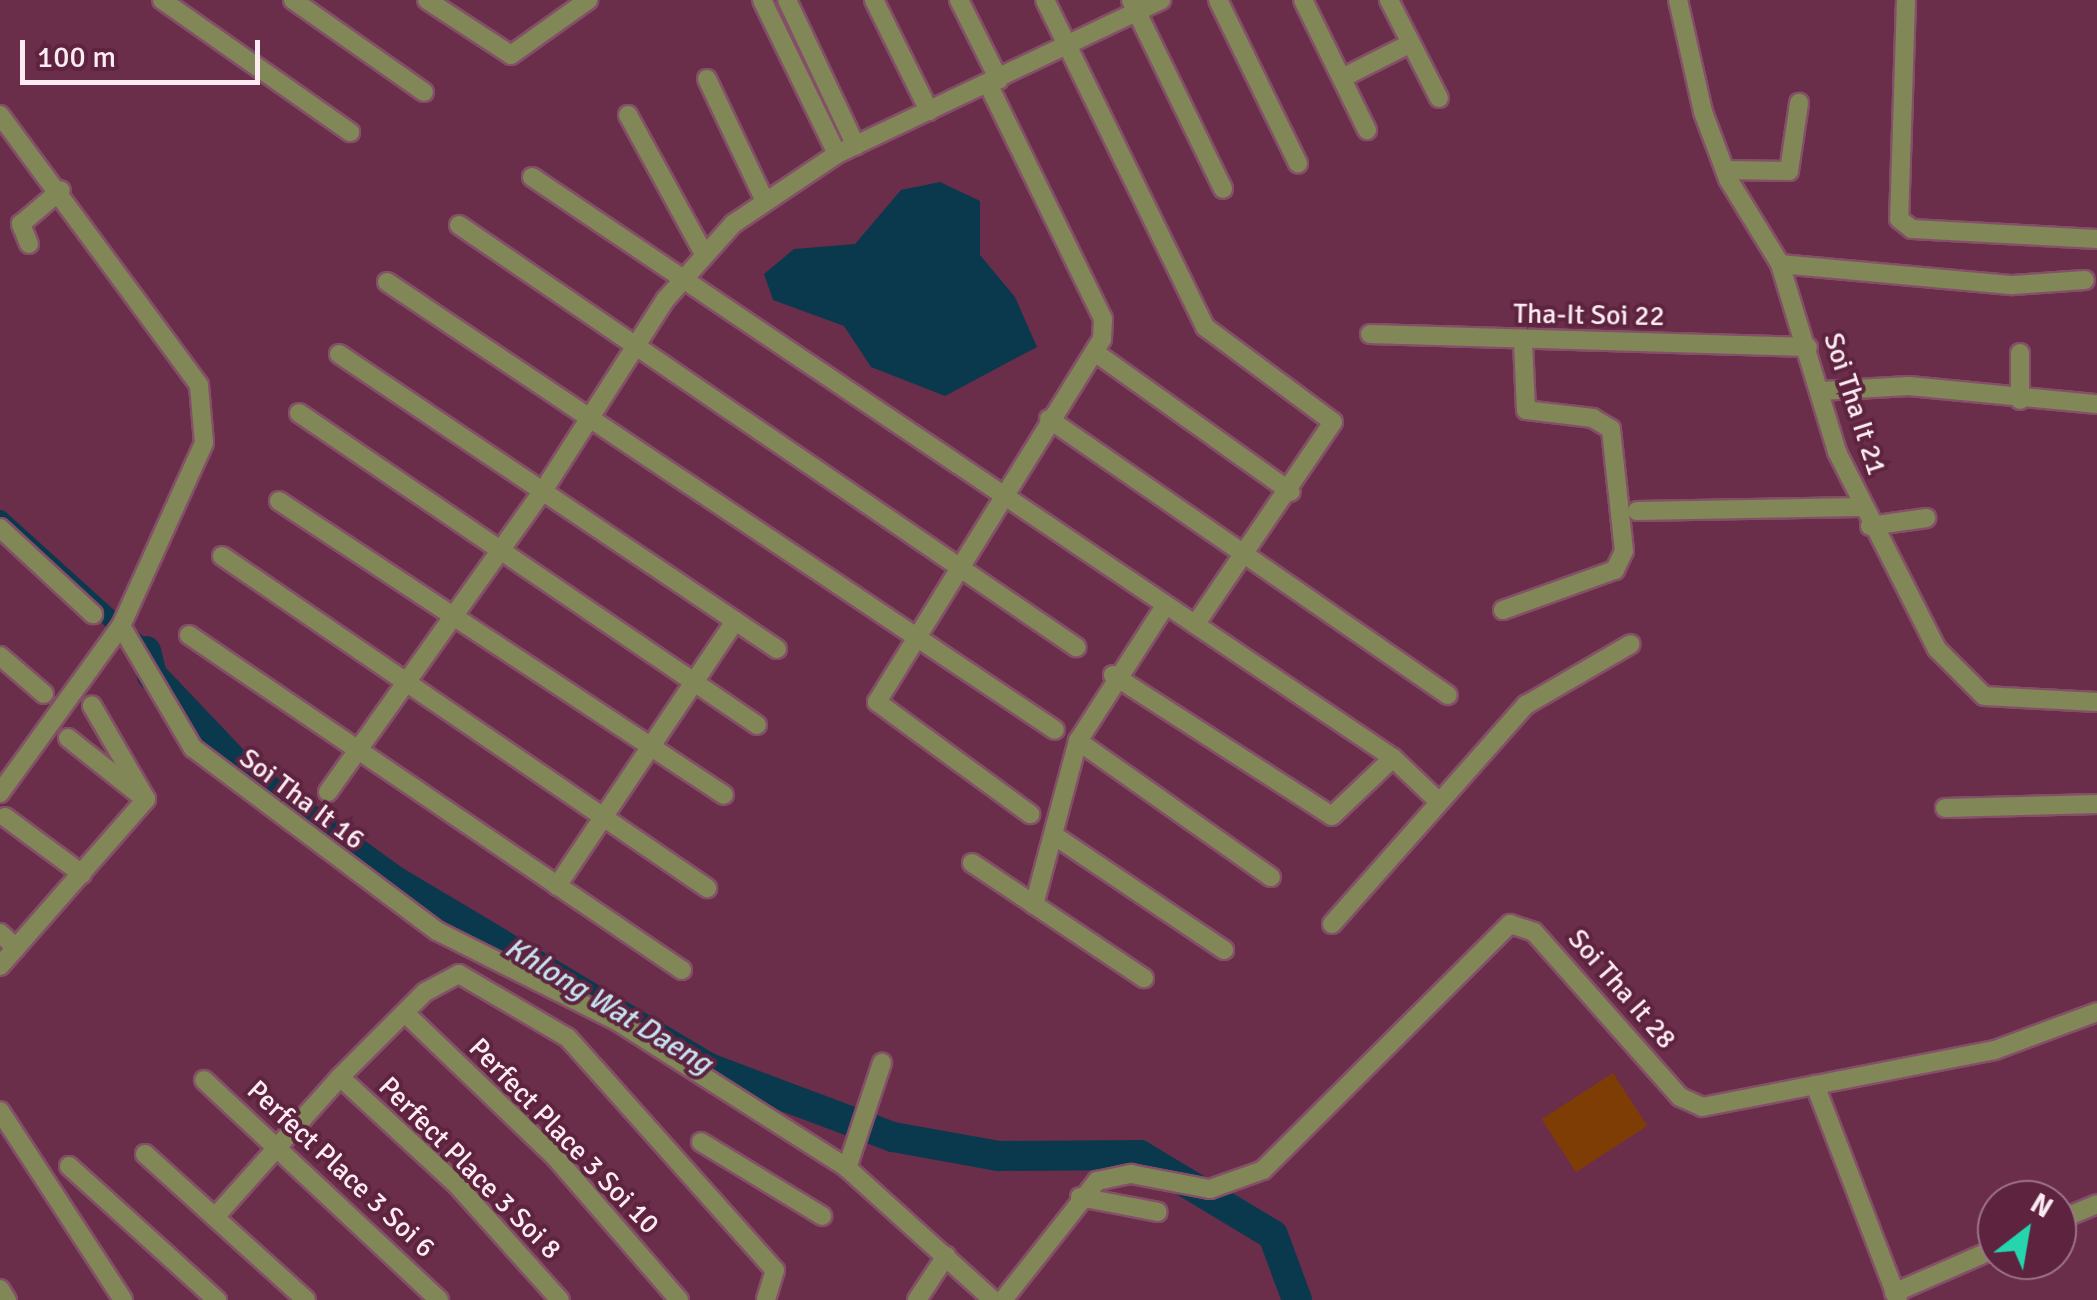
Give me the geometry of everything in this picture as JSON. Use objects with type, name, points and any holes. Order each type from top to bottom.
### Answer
[{"type":"street","points":[[162,0],[350,132]]},
{"type":"street","points":[[292,0],[424,92]]},
{"type":"street","points":[[427,0],[511,55],[581,2]]},
{"type":"street","points":[[762,0],[836,154]]},
{"type":"street","points":[[787,0],[856,146]]},
{"type":"street","points":[[874,0],[929,111]]},
{"type":"street","points":[[959,0],[1103,319],[1096,353],[1049,418],[1003,499],[880,691],[881,713],[1030,814]]},
{"type":"street","points":[[1045,0],[1206,326],[1333,422],[1291,492],[1194,625]]},
{"type":"street","points":[[328,792],[543,492],[684,280],[704,254],[763,197],[836,154],[1069,47],[1134,6],[1161,0]]},
{"type":"street","points":[[1218,0],[1298,163]]},
{"type":"street","points":[[1303,0],[1367,130]]},
{"type":"street","points":[[1389,0],[1439,98]]},
{"type":"street","name":"Soi Tha It 21","points":[[1678,0],[1725,170],[1780,264],[1860,507],[1959,678],[2016,703],[2097,702]]},
{"type":"street","points":[[1906,0],[1899,219],[1912,230],[2097,239]]},
{"type":"street","points":[[1134,6],[1223,189]]},
{"type":"street","points":[[1342,78],[1411,43]]},
{"type":"street","points":[[706,78],[763,197]]},
{"type":"street","points":[[1725,170],[1789,170],[1799,103]]},
{"type":"street","points":[[0,114],[62,190],[199,385],[207,413],[197,460],[122,626],[0,792]]},
{"type":"street","points":[[628,115],[704,254]]},
{"type":"street","points":[[532,178],[1003,499],[1393,758],[1438,801]]},
{"type":"street","points":[[28,244],[21,224],[62,190]]},
{"type":"street","points":[[459,225],[1076,647]]},
{"type":"street","points":[[1780,264],[2013,285],[2085,280]]},
{"type":"street","points":[[387,282],[1055,730]]},
{"type":"street","name":"Tha-It Soi 22","points":[[1370,334],[1808,347]]},
{"type":"street","points":[[1504,610],[1615,570],[1624,551],[1611,429],[1593,418],[1526,410],[1522,341]]},
{"type":"street","points":[[2020,352],[2020,400]]},
{"type":"street","points":[[1096,353],[1291,492]]},
{"type":"street","points":[[340,354],[777,649]]},
{"type":"street","points":[[1820,391],[1908,386],[2020,400],[2097,404]]},
{"type":"street","points":[[300,414],[757,725]]},
{"type":"street","points":[[1049,418],[1246,551],[1448,695]]},
{"type":"street","points":[[279,502],[724,795]]},
{"type":"street","points":[[1637,511],[1860,507]]},
{"type":"street","points":[[1870,526],[1926,518]]},
{"type":"street","points":[[0,528],[93,614]]},
{"type":"street","points":[[222,556],[707,888]]},
{"type":"street","points":[[1034,905],[1078,741],[1113,675],[1164,606]]},
{"type":"street","points":[[557,886],[735,621]]},
{"type":"street","name":"Soi Tha It 16","points":[[122,626],[166,714],[244,794],[437,931],[615,1020],[847,1168],[993,1300]]},
{"type":"street","points":[[189,634],[356,752],[682,970]]},
{"type":"street","points":[[1332,924],[1438,801],[1538,695],[1632,644]]},
{"type":"street","points":[[0,656],[44,694]]},
{"type":"street","points":[[1113,675],[1332,816],[1393,758]]},
{"type":"street","points":[[92,706],[146,799]]},
{"type":"street","points":[[68,738],[146,799]]},
{"type":"street","points":[[1078,741],[1271,878]]},
{"type":"street","points":[[0,966],[146,799]]},
{"type":"street","points":[[1945,808],[2097,804]]},
{"type":"street","points":[[5,817],[82,874]]},
{"type":"street","points":[[1055,836],[1224,950]]},
{"type":"street","points":[[972,863],[1144,978]]},
{"type":"street","name":"Soi Tha It 28","points":[[1080,1197],[1122,1173],[1193,1190],[1227,1186],[1290,1146],[1510,924],[1554,952],[1690,1103],[1713,1108],[1994,1050],[2097,1012]]},
{"type":"street","points":[[0,933],[16,948]]},
{"type":"street","points":[[215,1217],[340,1077],[405,1013],[459,974],[568,1038],[775,1270],[766,1300]]},
{"type":"street","name":"Perfect Place 3 Soi 10","points":[[405,1013],[556,1158],[680,1300]]},
{"type":"street","points":[[847,1168],[866,1133],[882,1062]]},
{"type":"street","name":"Perfect Place 3 Soi 8","points":[[340,1077],[457,1185],[560,1300]]},
{"type":"street","name":"Perfect Place 3 Soi 6","points":[[204,1080],[439,1300]]},
{"type":"street","points":[[1815,1084],[1896,1296],[1977,1258]]},
{"type":"street","points":[[0,1111],[123,1300]]},
{"type":"street","points":[[700,1142],[822,1216]]},
{"type":"street","points":[[145,1154],[306,1300]]},
{"type":"street","points":[[704,1188],[725,1158]]},
{"type":"street","points":[[69,1166],[217,1300]]},
{"type":"street","points":[[64,1208],[88,1184]]},
{"type":"street","points":[[1003,1300],[1080,1197],[1158,1212]]},
{"type":"street","points":[[917,1300],[946,1256]]},
{"type":"street","points":[[0,1289],[7,1300]]},
{"type":"shaded area","points":[[1613,1073],[1647,1126],[1576,1172],[1542,1119]]},
{"type":"water","points":[[940,182],[980,201],[980,255],[1015,297],[1037,347],[945,396],[871,367],[844,326],[773,300],[764,274],[794,249],[855,244],[901,190]]},
{"type":"waterway","name":"Khlong Wat Daeng","points":[[0,519],[146,651]]},
{"type":"waterway","name":"Khlong Wat Daeng","points":[[146,651],[152,675],[244,772],[395,881],[709,1068],[893,1137],[999,1156],[1140,1155],[1273,1235],[1297,1300]]}]
